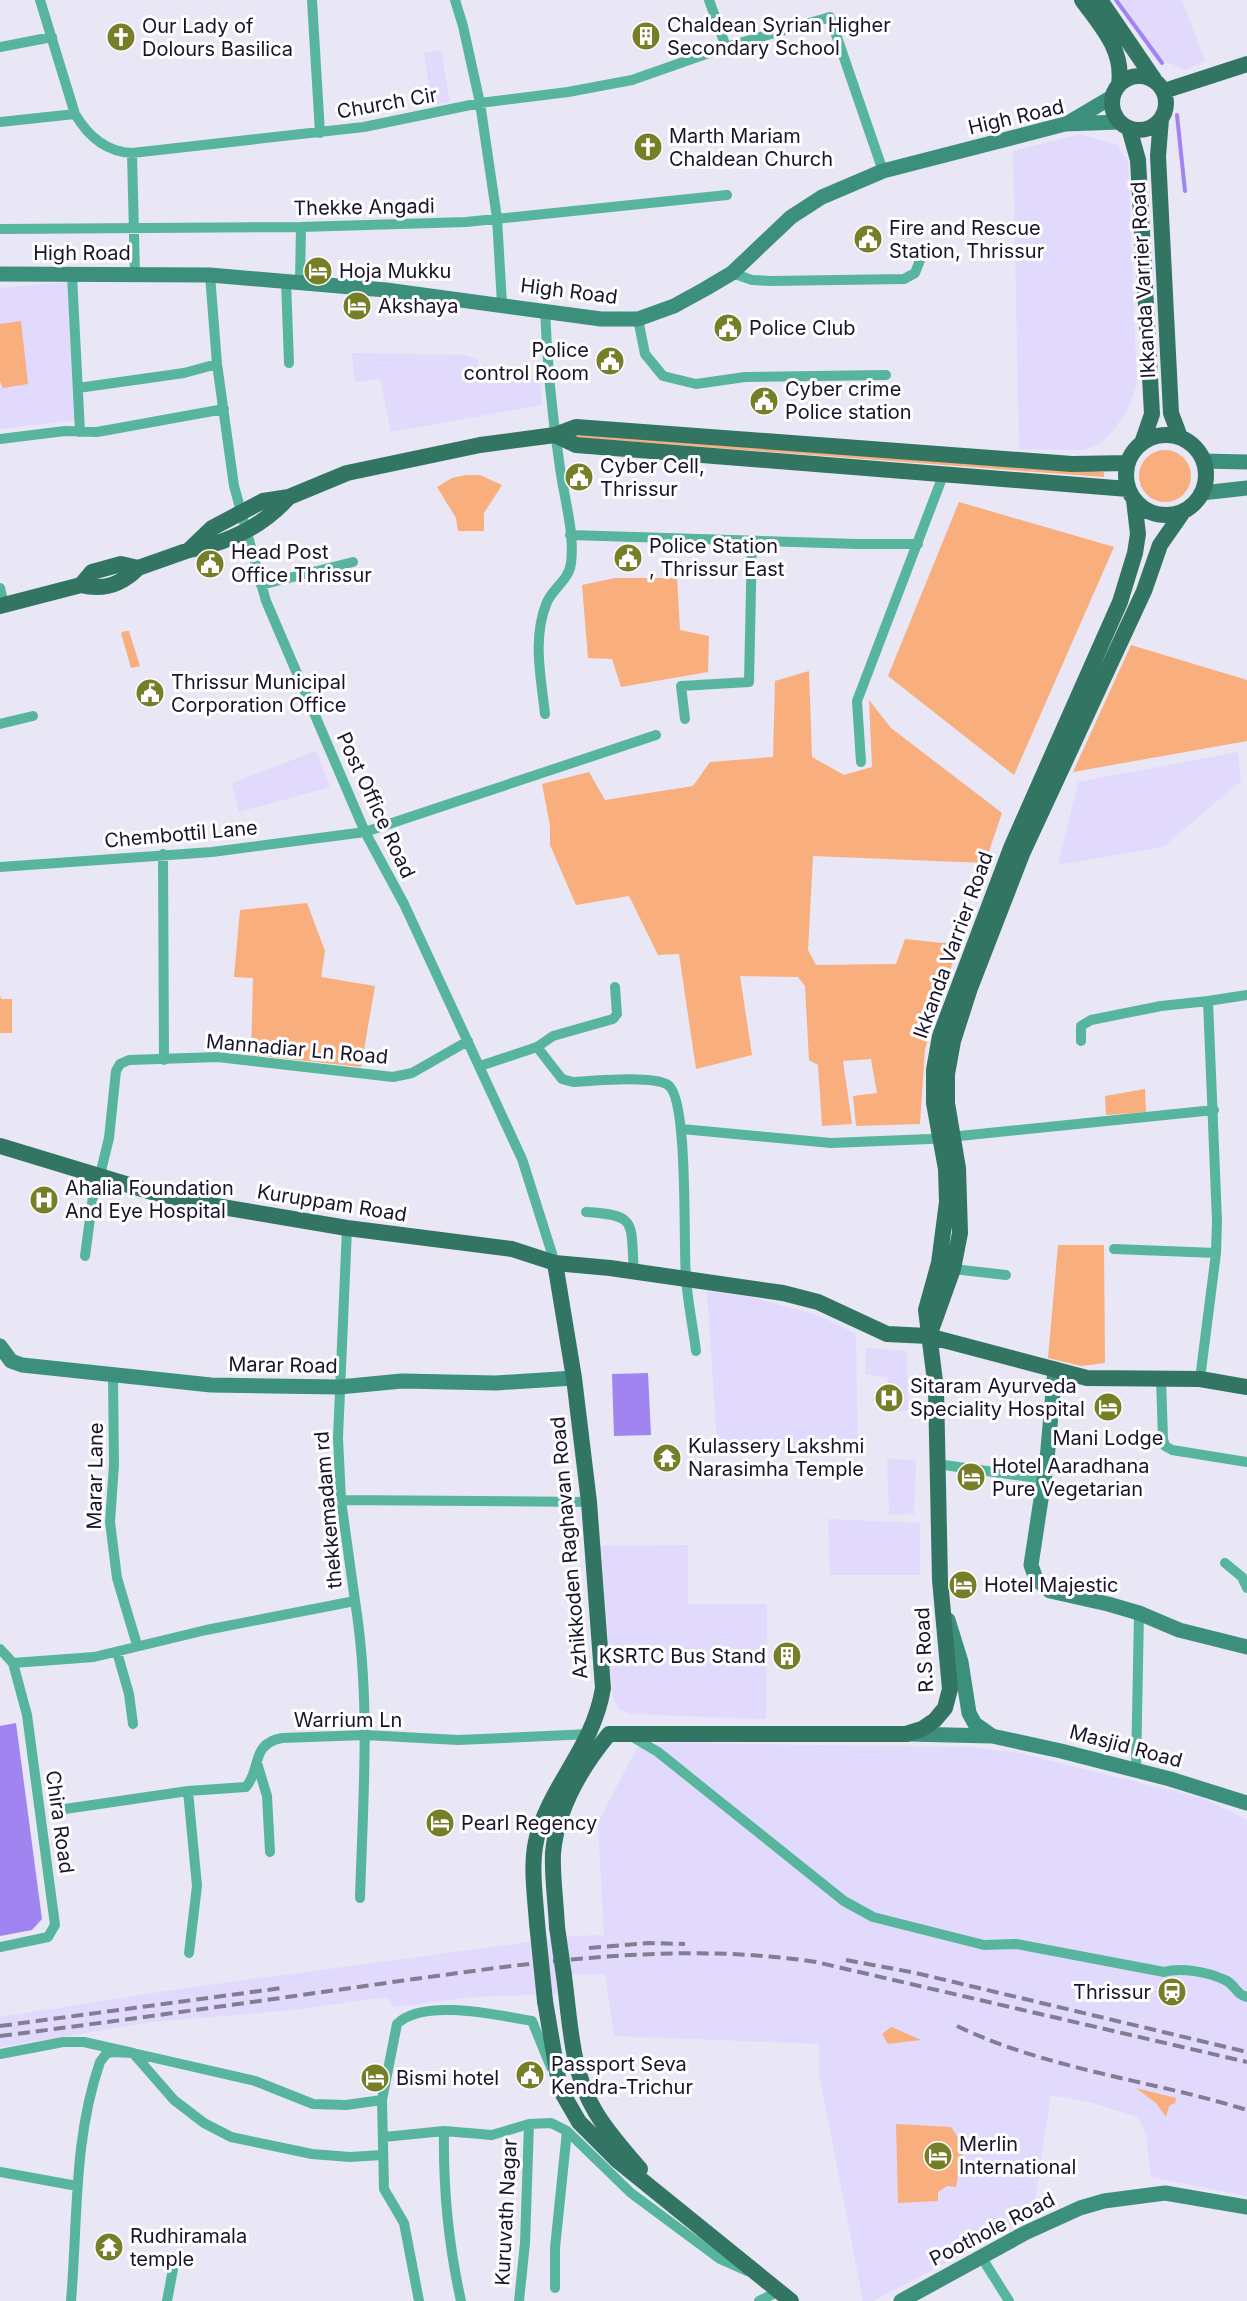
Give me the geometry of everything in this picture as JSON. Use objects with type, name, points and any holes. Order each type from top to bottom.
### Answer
[{"type":"main road","points":[[1082,0],[1108,36],[1118,55],[1121,70],[1113,112],[1124,125],[1147,129],[1161,119],[1166,105],[1159,85],[1100,0]]},
{"type":"main road","points":[[1116,90],[1139,75],[1159,85],[1247,64]]},
{"type":"main road","name":"Ikkanda Varrier Road","points":[[1161,119],[1158,156],[1171,413],[1180,437]]},
{"type":"main road","name":"Ikkanda Varrier Road","points":[[1124,125],[1138,160],[1152,414],[1142,443]]},
{"type":"main road","points":[[189,550],[212,528],[263,501],[289,497],[347,473],[480,446],[555,435],[576,427],[1072,464],[1128,463]]},
{"type":"main road","points":[[555,435],[576,445],[944,473],[1131,495]]},
{"type":"main road","points":[[1160,436],[1180,437],[1197,449],[1203,461],[1206,481],[1202,493],[1194,504],[1183,512],[1170,516],[1157,515],[1144,510],[1131,495],[1128,463],[1142,443],[1160,436]]},
{"type":"main road","name":"Ikkanda Varrier Road","points":[[928,1336],[953,1269],[960,1233],[961,1202],[958,1168],[934,1103],[934,1070],[940,1036],[1011,848],[1120,602],[1136,553],[1138,534],[1131,495]]},
{"type":"main road","points":[[1,600],[81,585],[92,572],[121,564],[138,568],[189,550],[219,545],[271,517],[289,497]]},
{"type":"main road","name":"Ikkanda Varrier Road","points":[[928,1336],[927,1304],[939,1263],[948,1202],[945,1137],[947,1074],[953,1041],[970,988],[1022,854],[1144,591],[1160,545],[1183,512]]},
{"type":"main road","name":"Kuruppam Road","points":[[0,1146],[152,1192],[204,1204],[346,1228],[512,1249],[555,1263],[686,1278],[806,1298],[887,1334],[928,1336],[1087,1378],[1200,1378],[1247,1387]]},
{"type":"main road","name":"Azhikkoden Raghavan Road","points":[[555,1263],[574,1378],[589,1502],[603,1688],[599,1714],[590,1734],[547,1810],[538,1833],[534,1862],[537,1923],[545,2001],[560,2089]]},
{"type":"main road","name":"R.S Road","points":[[590,1734],[906,1734],[922,1729],[935,1720],[950,1695],[951,1682],[942,1603],[936,1389],[928,1336]]},
{"type":"main road","points":[[603,1688],[607,1712],[614,1725],[629,1734]]},
{"type":"main road","points":[[609,1734],[592,1755],[563,1806],[553,1855],[557,1927],[573,2043],[586,2092],[609,2132],[661,2195]]},
{"type":"main road","points":[[560,2089],[579,2122],[596,2142],[779,2290]]},
{"type":"street","name":"Church Cir","points":[[40,0],[75,114],[94,139],[117,153],[320,133],[480,103],[568,92],[632,80],[726,48],[830,17],[883,171]]},
{"type":"street","points":[[312,0],[320,133]]},
{"type":"street","points":[[454,0],[464,26],[480,103],[497,218],[502,304]]},
{"type":"street","points":[[709,0],[726,48]]},
{"type":"street","points":[[0,47],[51,37]]},
{"type":"street","points":[[1065,124],[1116,90]]},
{"type":"street","points":[[0,122],[75,114]]},
{"type":"street","name":"High Road","points":[[0,274],[210,275],[293,281],[502,304],[601,319],[638,319],[674,306],[732,273],[791,217],[822,197],[883,171],[1065,124],[1124,125]]},
{"type":"street","points":[[132,153],[135,274]]},
{"type":"street","name":"Thekke Angadi","points":[[0,229],[301,227],[466,222],[727,195]]},
{"type":"street","points":[[289,363],[293,281],[301,227]]},
{"type":"street","points":[[732,273],[752,280],[771,281],[904,279],[915,273],[922,255]]},
{"type":"street","name":"Post Office Road","points":[[210,275],[217,364],[234,486],[261,585],[365,832],[404,904],[522,1159],[555,1263]]},
{"type":"street","points":[[72,276],[80,432]]},
{"type":"street","points":[[545,309],[548,386],[570,535],[571,564],[567,577],[549,599],[541,619],[538,655],[545,714]]},
{"type":"street","points":[[638,319],[645,354],[663,376],[696,384],[745,377],[886,375]]},
{"type":"street","points":[[78,388],[184,373],[217,364]]},
{"type":"street","points":[[0,439],[97,432],[224,409]]},
{"type":"street","points":[[1203,461],[1247,462]]},
{"type":"street","points":[[861,762],[857,701],[944,473]]},
{"type":"street","points":[[1202,493],[1247,488]]},
{"type":"street","points":[[570,535],[918,544]]},
{"type":"street","points":[[685,719],[681,686],[749,682],[752,541]]},
{"type":"street","points":[[261,585],[353,562]]},
{"type":"street","points":[[0,724],[33,716]]},
{"type":"street","name":"Chembottil Lane","points":[[0,867],[212,852],[365,832],[656,735]]},
{"type":"street","points":[[163,854],[164,1060]]},
{"type":"street","points":[[480,1066],[537,1047],[553,1036],[613,1019],[617,1014],[615,987]]},
{"type":"street","points":[[1081,1041],[1081,1026],[1091,1020],[1161,1006],[1247,995]]},
{"type":"street","points":[[1200,1378],[1216,1253],[1214,1110],[1208,1000]]},
{"type":"street","name":"Mannadiar Ln Road","points":[[85,1256],[98,1174],[110,1138],[116,1071],[120,1064],[129,1060],[218,1057],[393,1077],[412,1073],[468,1041]]},
{"type":"street","points":[[537,1047],[562,1079],[573,1082],[655,1081],[669,1086],[677,1097],[682,1129],[686,1278],[696,1351]]},
{"type":"street","points":[[682,1129],[831,1143],[945,1137],[1214,1110]]},
{"type":"street","points":[[586,1212],[617,1214],[625,1219],[630,1226],[634,1271]]},
{"type":"street","name":"thekkemadam rd","points":[[13,1663],[117,1652],[137,1645],[355,1601],[341,1500],[338,1438],[346,1228]]},
{"type":"street","points":[[1114,1249],[1216,1253]]},
{"type":"street","points":[[953,1269],[1006,1275]]},
{"type":"street","name":"Marar Road","points":[[0,1346],[11,1361],[22,1365],[212,1385],[339,1387],[402,1382],[496,1383],[574,1378]]},
{"type":"street","points":[[1055,1369],[1044,1479],[1032,1565],[1036,1579],[1050,1591],[1139,1613],[1179,1630],[1247,1647]]},
{"type":"street","name":"Marar Lane","points":[[113,1376],[114,1465],[110,1522],[117,1578],[137,1645]]},
{"type":"street","points":[[1161,1378],[1162,1439],[1165,1446],[1172,1450],[1247,1462]]},
{"type":"street","points":[[937,1464],[1044,1479]]},
{"type":"street","points":[[341,1500],[589,1502]]},
{"type":"street","points":[[1225,1563],[1242,1577],[1247,1588]]},
{"type":"street","points":[[355,1601],[363,1651],[365,1735],[360,1898]]},
{"type":"street","points":[[942,1603],[961,1662],[969,1713],[975,1724],[992,1736]]},
{"type":"street","points":[[1136,1770],[1139,1613]]},
{"type":"street","points":[[0,1649],[13,1663]]},
{"type":"street","points":[[117,1652],[129,1694],[133,1724]]},
{"type":"street","name":"Chira Road","points":[[0,1947],[48,1937],[55,1925],[27,1715],[13,1663]]},
{"type":"street","name":"Warrium Ln","points":[[65,1809],[188,1791],[246,1787],[252,1780],[256,1760],[264,1746],[271,1740],[365,1735],[458,1740],[590,1734]]},
{"type":"street","points":[[629,1734],[658,1752],[844,1901],[873,1917],[984,1944],[1016,1944],[1164,1972],[1177,1968],[1227,1980],[1239,1995],[1247,1998]]},
{"type":"street","name":"Masjid Road","points":[[906,1734],[992,1736],[1136,1770],[1246,1804]]},
{"type":"street","points":[[256,1760],[267,1796],[270,1852]]},
{"type":"street","points":[[188,1791],[197,1886],[189,1953]]},
{"type":"street","points":[[419,2301],[404,2223],[384,2188],[382,2100],[397,2024],[405,2016],[416,2012],[474,2011],[532,2021],[560,2089]]},
{"type":"street","points":[[0,2054],[63,2042],[84,2042],[255,2081],[313,2104],[346,2105],[382,2100]]},
{"type":"street","points":[[71,2301],[77,2186],[83,2127],[100,2062],[106,2054],[133,2053],[174,2100],[204,2123],[231,2137],[312,2154],[350,2157],[382,2155]]},
{"type":"street","points":[[384,2137],[444,2131],[492,2135],[529,2124],[551,2123],[567,2131],[631,2193],[720,2259],[779,2290]]},
{"type":"street","name":"Kuruvath Nagar","points":[[519,2301],[525,2243],[529,2124]]},
{"type":"street","points":[[444,2131],[449,2245],[461,2301]]},
{"type":"street","points":[[555,2288],[555,2248],[567,2131]]},
{"type":"street","points":[[0,2172],[77,2186]]},
{"type":"street","name":"Poothole Road","points":[[901,2301],[1025,2233],[1080,2208],[1104,2201],[1164,2193],[1247,2207]]},
{"type":"street","points":[[982,2258],[1009,2301]]},
{"type":"street","points":[[166,2301],[174,2264]]},
{"type":"street","points":[[759,2301],[779,2290]]},
{"type":"shaded area","points":[[1122,0],[1182,0],[1205,61],[1186,70],[1154,57],[1118,2]]},
{"type":"shaded area","points":[[441,50],[450,102],[432,105],[424,53]]},
{"type":"shaded area","points":[[1080,134],[1117,145],[1128,163],[1137,384],[1128,409],[1113,431],[1101,443],[1084,450],[1019,449],[1013,151]]},
{"type":"shaded area","points":[[67,282],[75,420],[0,429],[0,288]]},
{"type":"shaded area","points":[[21,321],[28,384],[3,388],[0,381],[0,324]]},
{"type":"shaded area","points":[[352,353],[464,355],[478,359],[480,377],[520,370],[541,384],[542,405],[391,432],[380,379],[355,382]]},
{"type":"shaded area","points":[[572,433],[1104,472],[1104,477],[572,437]]},
{"type":"shaded area","points":[[1165,450],[1175,452],[1183,458],[1189,466],[1191,476],[1189,486],[1183,494],[1175,500],[1165,502],[1155,500],[1147,494],[1141,486],[1139,476],[1141,466],[1147,458],[1155,452]]},
{"type":"shaded area","points":[[480,475],[502,485],[484,513],[484,531],[458,531],[456,518],[437,487],[452,478]]},
{"type":"shaded area","points":[[959,502],[1114,547],[1014,775],[888,676]]},
{"type":"shaded area","points":[[615,578],[677,578],[680,630],[709,636],[708,672],[621,687],[612,659],[588,658],[582,585]]},
{"type":"shaded area","points":[[129,631],[140,666],[131,668],[121,633]]},
{"type":"shaded area","points":[[1131,645],[1247,680],[1247,741],[1073,772]]},
{"type":"shaded area","points":[[809,671],[812,757],[844,775],[872,767],[869,700],[891,728],[1002,813],[985,863],[813,856],[808,950],[816,965],[896,964],[905,939],[943,943],[960,940],[925,1049],[920,1124],[856,1126],[853,1096],[877,1093],[871,1059],[843,1061],[852,1124],[822,1126],[818,1065],[809,1060],[805,986],[798,977],[740,976],[752,1055],[696,1069],[679,954],[658,955],[629,896],[576,905],[550,845],[550,826],[542,784],[589,772],[605,800],[693,786],[710,762],[773,757],[775,681]]},
{"type":"shaded area","points":[[316,751],[330,787],[239,812],[232,783]]},
{"type":"shaded area","points":[[1238,752],[1241,781],[1163,847],[1058,865],[1078,782]]},
{"type":"shaded area","points":[[307,903],[325,951],[321,977],[375,986],[361,1067],[251,1055],[253,978],[234,977],[240,910]]},
{"type":"shaded area","points":[[0,995],[1,999],[12,999],[12,1033],[0,1033]]},
{"type":"shaded area","points":[[1145,1089],[1146,1112],[1106,1115],[1105,1096]]},
{"type":"shaded area","points":[[1058,1245],[1104,1245],[1105,1363],[1081,1366],[1048,1358]]},
{"type":"shaded area","points":[[707,1291],[751,1297],[820,1316],[856,1334],[858,1454],[717,1444]]},
{"type":"shaded area","points":[[866,1348],[907,1351],[908,1411],[888,1410],[888,1378],[865,1374]]},
{"type":"shaded area","points":[[648,1373],[651,1435],[614,1436],[612,1374]]},
{"type":"shaded area","points":[[887,1459],[916,1460],[914,1514],[889,1515]]},
{"type":"shaded area","points":[[828,1519],[920,1523],[920,1575],[830,1575]]},
{"type":"shaded area","points":[[688,1545],[688,1604],[767,1604],[766,1719],[633,1714],[619,1710],[613,1698],[601,1546]]},
{"type":"shaded area","points":[[16,1723],[42,1919],[32,1930],[0,1936],[0,1726]]},
{"type":"shaded area","points":[[672,1743],[971,1747],[1019,1753],[1202,1798],[1247,1820],[1247,2196],[1151,2177],[1146,2134],[1138,2117],[1089,2102],[1051,2095],[1032,2218],[873,2301],[863,2301],[819,2074],[819,2044],[614,2036],[605,1974],[558,1975],[558,1994],[472,1997],[394,2007],[387,1997],[293,2010],[152,2022],[0,2047],[0,2017],[179,1989],[573,1936],[604,1935],[598,1823],[637,1747]]},
{"type":"shaded area","points":[[891,2027],[921,2040],[888,2044],[882,2034]]},
{"type":"shaded area","points":[[1136,2088],[1176,2098],[1175,2103],[1169,2106],[1166,2117],[1156,2103]]},
{"type":"shaded area","points":[[896,2124],[951,2127],[957,2136],[965,2138],[956,2187],[947,2186],[938,2192],[938,2201],[898,2203]]},
{"type":"waterway","points":[[1116,0],[1162,63]]},
{"type":"waterway","points":[[1177,115],[1185,191]]},
{"type":"railway","points":[[589,1948],[649,1943],[685,1944]]},
{"type":"railway","points":[[0,2036],[555,1961],[711,1953],[816,1962],[1247,2062]]},
{"type":"railway","points":[[846,1960],[916,1973],[1247,2052]]},
{"type":"railway","points":[[0,2026],[282,1988]]},
{"type":"railway","points":[[957,2026],[992,2041],[1064,2064],[1247,2110]]},
{"type":"place","name":"Chaldean Syrian Higher Secondary School","points":[[646,36]]},
{"type":"place","name":"Our Lady of Dolours Basilica","points":[[121,37]]},
{"type":"place","name":"Marth Mariam Chaldean Church","points":[[648,147]]},
{"type":"place","name":"Fire and Rescue Station, Thrissur","points":[[868,239]]},
{"type":"place","name":"Hoja Mukku","points":[[318,271]]},
{"type":"place","name":"Akshaya","points":[[357,306]]},
{"type":"place","name":"Police Club","points":[[728,328]]},
{"type":"place","name":"Police control Room","points":[[610,361]]},
{"type":"place","name":"Cyber crime Police station","points":[[764,401]]},
{"type":"place","name":"Cyber Cell, Thrissur","points":[[579,477]]},
{"type":"place","name":"Police Station , Thrissur East","points":[[628,558]]},
{"type":"place","name":"Head Post Office Thrissur","points":[[210,564]]},
{"type":"place","name":"Thrissur Municipal Corporation Office","points":[[150,693]]},
{"type":"place","name":"Ahalia Foundation And Eye Hospital","points":[[44,1200]]},
{"type":"place","name":"Sitaram Ayurveda Speciality Hospital","points":[[889,1398]]},
{"type":"place","name":"Mani Lodge","points":[[1108,1407]]},
{"type":"place","name":"Kulassery Lakshmi Narasimha Temple","points":[[667,1458]]},
{"type":"place","name":"Hotel Aaradhana Pure Vegetarian","points":[[971,1477]]},
{"type":"place","name":"Hotel Majestic","points":[[963,1585]]},
{"type":"place","name":"KSRTC Bus Stand","points":[[787,1656]]},
{"type":"place","name":"Pearl Regency","points":[[440,1823]]},
{"type":"place","name":"Thrissur","points":[[1172,1992]]},
{"type":"place","name":"Passport Seva Kendra-Trichur","points":[[530,2075]]},
{"type":"place","name":"Bismi hotel","points":[[375,2078]]},
{"type":"place","name":"Merlin International","points":[[938,2156]]},
{"type":"place","name":"Rudhiramala temple","points":[[109,2247]]}]
